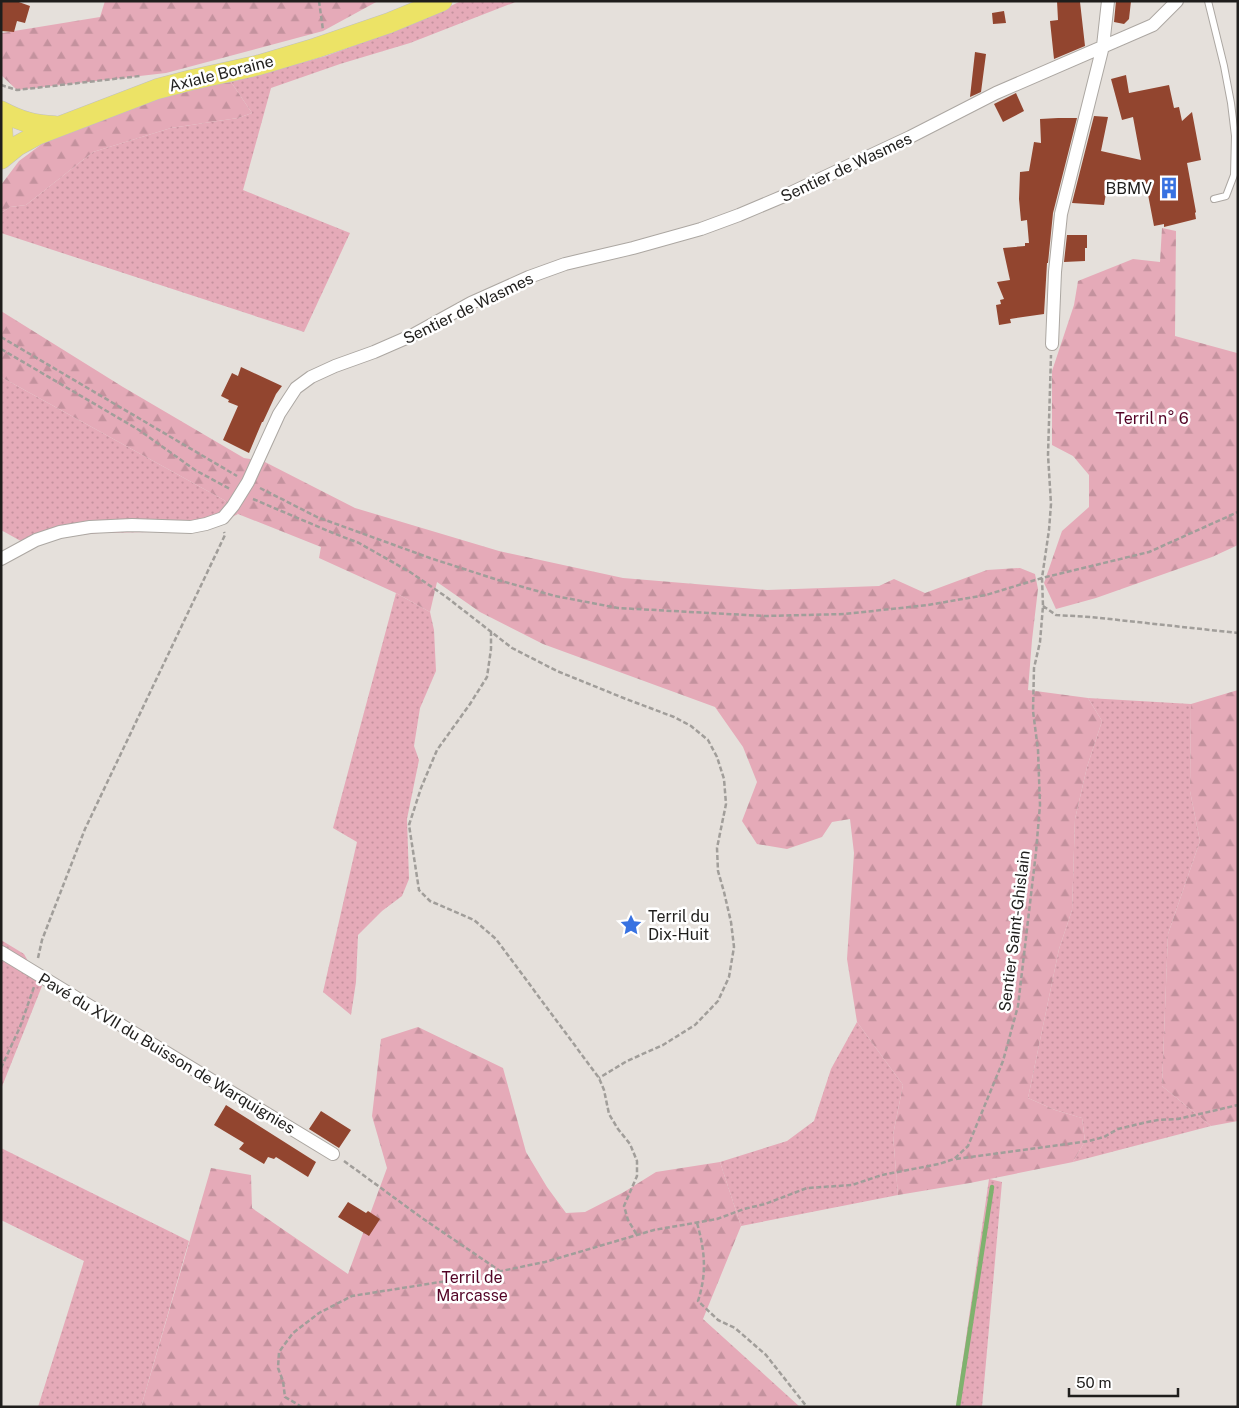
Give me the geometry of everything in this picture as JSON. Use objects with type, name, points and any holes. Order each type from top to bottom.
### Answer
[{"type":"main road","name":"Axiale Boraine","points":[[1,111],[18,120],[38,126],[59,126],[157,89],[258,66],[300,53],[442,1]]},
{"type":"main road","points":[[1,119],[3,135],[1,150]]},
{"type":"main road","points":[[1,159],[17,146],[59,126]]},
{"type":"street","points":[[1052,344],[1055,272],[1061,214],[1103,46],[1108,1]]},
{"type":"street","name":"Sentier de Wasmes","points":[[223,518],[248,482],[279,414],[296,388],[311,376],[413,335],[471,303],[529,277],[565,264],[701,229],[766,204],[910,137],[996,93],[1153,25],[1177,1]]},
{"type":"street","points":[[1,559],[36,540],[60,532],[90,527],[132,525],[191,527],[223,518]]},
{"type":"street","name":"Pavé du XVII du Buisson de Warquignies","points":[[1,952],[334,1154]]},
{"type":"lane","points":[[1208,1],[1226,76],[1235,136],[1234,175],[1226,196],[1214,199]]},
{"type":"path","points":[[319,1],[323,31]]},
{"type":"path","points":[[1,85],[18,90],[146,75]]},
{"type":"path","points":[[1,337],[248,482],[317,517],[438,561],[498,580],[556,596],[618,608],[764,616],[845,614],[928,605],[986,594],[1042,578],[1149,552],[1238,512]]},
{"type":"path","name":"Sentier Saint-Ghislain","points":[[954,1159],[968,1146],[1003,1060],[1018,1006],[1040,805],[1038,750],[1033,711],[1034,668],[1040,642],[1043,606],[1042,578],[1051,504],[1048,455],[1052,344]]},
{"type":"path","points":[[1,348],[139,430],[195,470],[240,494],[359,543],[410,572],[445,596],[512,648],[557,671],[674,717],[691,726],[708,740],[717,757],[724,779],[726,804],[717,848],[718,871],[729,914],[734,947],[729,977],[718,1001],[695,1025],[599,1078]]},
{"type":"path","points":[[1,1068],[20,1027],[39,975],[37,961],[42,940],[85,829],[225,535],[223,518]]},
{"type":"path","points":[[1043,606],[1056,615],[1238,633]]},
{"type":"path","points":[[491,631],[491,649],[487,677],[437,750],[421,788],[409,825],[418,890],[430,902],[474,920],[496,939],[599,1078],[604,1090],[609,1114],[630,1144],[637,1161],[637,1176],[624,1206],[628,1220],[637,1235]]},
{"type":"path","points":[[302,1407],[286,1397],[278,1368],[279,1352],[293,1333],[319,1313],[352,1296],[452,1280],[545,1262],[654,1230],[717,1219],[807,1188],[852,1185],[882,1175],[939,1164],[954,1159],[1089,1141],[1104,1137],[1118,1129],[1158,1120],[1178,1119],[1238,1105]]},
{"type":"path","points":[[334,1154],[422,1218],[500,1271]]},
{"type":"path","points":[[697,1223],[703,1245],[704,1267],[703,1285],[698,1301],[718,1320],[736,1328],[766,1355],[807,1407]]},
{"type":"green space","points":[[105,1],[378,1],[323,31],[166,73],[17,90],[1,75],[2,33],[100,17]]},
{"type":"green space","points":[[461,1],[518,1],[410,43],[340,64],[271,88],[243,190],[350,233],[304,332],[1,233],[1,213],[10,207],[26,205],[93,152],[171,128],[238,118],[252,113],[231,82],[326,56],[413,24]]},
{"type":"green space","points":[[231,82],[252,113],[238,118],[171,128],[93,152],[26,205],[10,207],[1,213],[1,185],[19,161],[46,141],[177,91]]},
{"type":"green space","name":"Terril n° 6","points":[[1162,228],[1176,231],[1175,336],[1237,353],[1238,545],[1212,557],[1096,598],[1056,609],[1044,583],[1062,531],[1089,507],[1089,475],[1073,456],[1052,445],[1052,371],[1074,305],[1078,281],[1133,259],[1160,262]]},
{"type":"green space","points":[[1,311],[123,387],[244,458],[263,461],[355,508],[499,551],[623,578],[767,590],[879,586],[894,579],[925,593],[987,570],[1020,568],[1035,574],[1038,589],[1028,690],[1088,698],[1102,721],[1087,767],[1075,819],[1072,910],[1059,949],[1028,1098],[1055,1110],[1082,1118],[1085,1141],[1073,1162],[970,1183],[898,1195],[893,1135],[903,1085],[857,1022],[847,959],[854,853],[850,819],[832,822],[822,837],[787,849],[757,844],[742,821],[757,782],[743,747],[715,707],[543,644],[480,612],[437,582],[430,612],[396,593],[319,558],[321,547],[238,514],[224,500],[1,377]]},
{"type":"green space","points":[[1,377],[224,500],[238,514],[203,531],[99,533],[61,537],[28,545],[1,530]]},
{"type":"green space","points":[[396,593],[430,612],[434,630],[436,671],[420,708],[414,746],[419,760],[407,819],[409,879],[402,896],[382,911],[358,935],[356,982],[351,1015],[323,992],[357,842],[333,828]]},
{"type":"green space","points":[[1238,690],[1238,1121],[1211,1126],[1162,1086],[1168,934],[1200,841],[1190,791],[1191,704]]},
{"type":"green space","points":[[1088,698],[1191,704],[1190,791],[1200,841],[1168,934],[1162,1086],[1211,1126],[1073,1162],[1085,1141],[1082,1118],[1055,1110],[1028,1098],[1059,949],[1072,910],[1075,819],[1087,767],[1102,721]]},
{"type":"green space","points":[[1,940],[24,954],[42,986],[1,1089]]},
{"type":"green space","points":[[857,1022],[903,1085],[893,1135],[898,1195],[741,1226],[720,1162],[787,1141],[814,1121],[831,1069]]},
{"type":"green space","name":"Terril de Marcasse","points":[[418,1027],[503,1068],[526,1152],[547,1187],[566,1213],[585,1212],[624,1192],[656,1172],[720,1162],[741,1226],[703,1319],[800,1407],[141,1407],[211,1168],[251,1175],[252,1208],[348,1274],[387,1168],[372,1116],[381,1039]]},
{"type":"green space","points":[[1,1148],[189,1241],[141,1407],[38,1407],[84,1261],[1,1220]]},
{"type":"green space","points":[[989,1179],[1002,1182],[982,1407],[956,1407]]},
{"type":"building","points":[[1,1],[16,1],[30,6],[25,23],[17,21],[14,32],[1,31]]},
{"type":"building","points":[[1057,1],[1080,2],[1085,46],[1054,59],[1050,21],[1058,20]]},
{"type":"building","points":[[1116,1],[1131,1],[1129,19],[1124,24],[1114,22]]},
{"type":"building","points":[[1004,11],[1006,23],[993,24],[992,13]]},
{"type":"building","points":[[975,52],[986,54],[981,92],[970,97]]},
{"type":"building","points":[[1126,75],[1129,93],[1169,85],[1174,108],[1179,107],[1182,121],[1192,112],[1201,160],[1187,163],[1196,219],[1164,227],[1164,224],[1154,226],[1146,184],[1120,179],[1119,194],[1106,193],[1104,205],[1072,203],[1094,116],[1108,117],[1101,151],[1141,160],[1133,117],[1122,120],[1111,79]]},
{"type":"building","points":[[1016,93],[1024,111],[1003,122],[994,104]]},
{"type":"building","points":[[1077,118],[1053,213],[1047,263],[1044,314],[1010,319],[1011,323],[999,325],[996,305],[1001,304],[1000,300],[1004,299],[997,282],[1010,280],[1003,248],[1025,246],[1025,243],[1029,243],[1027,220],[1021,221],[1019,199],[1020,172],[1029,171],[1034,142],[1041,143],[1040,119]]},
{"type":"building","points":[[1067,235],[1087,235],[1085,261],[1064,262]]},
{"type":"building","points":[[241,367],[282,386],[262,422],[249,453],[223,440],[238,406],[228,402],[229,400],[221,396],[232,373],[238,376]]},
{"type":"building","points":[[226,1105],[316,1162],[308,1177],[276,1157],[274,1159],[268,1157],[264,1164],[239,1149],[244,1143],[214,1125]]},
{"type":"building","points":[[321,1111],[351,1130],[339,1148],[309,1129]]},
{"type":"building","points":[[348,1202],[380,1219],[369,1236],[338,1217]]},
{"type":"waterway","points":[[958,1407],[992,1187]]},
{"type":"place","name":"BBMV","points":[[1169,188]]},
{"type":"place","name":"Terril du Dix-Huit","points":[[631,925]]}]
